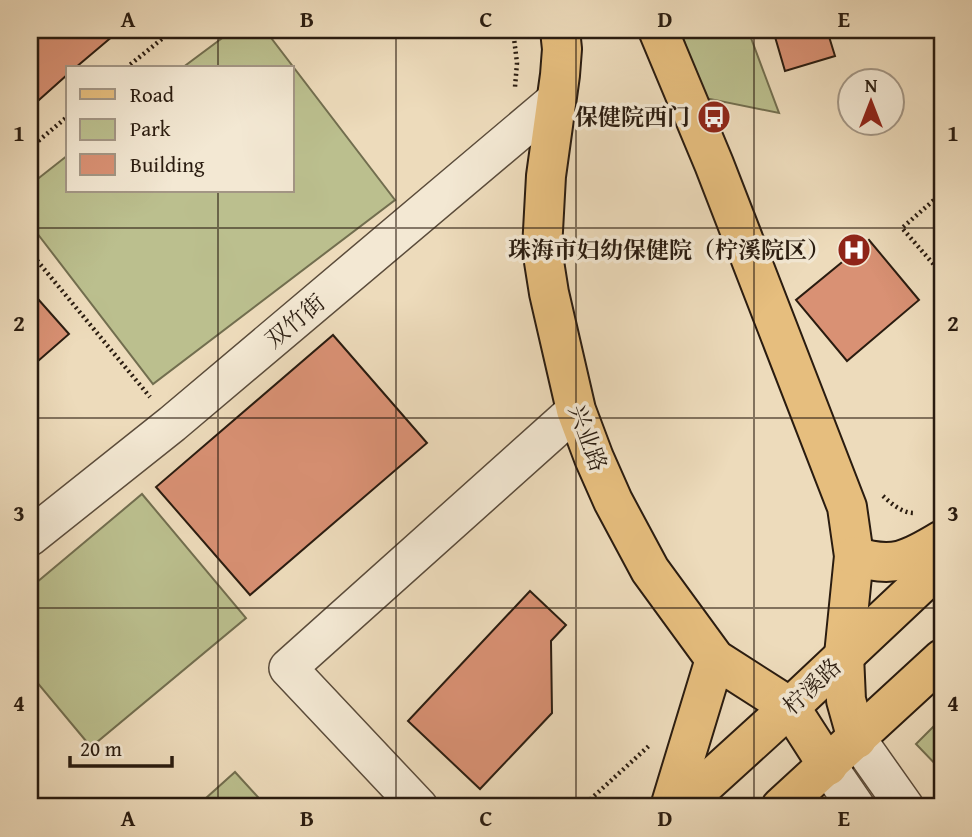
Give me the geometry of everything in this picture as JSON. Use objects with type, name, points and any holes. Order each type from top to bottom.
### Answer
[{"type":"main road","name":"兴业路","points":[[560,30],[561,62],[546,176],[542,249],[549,293],[576,410],[593,458],[650,570],[715,659],[790,706],[828,766]]},
{"type":"main road","points":[[658,30],[714,164],[847,507],[854,556],[844,656],[846,700],[857,738]]},
{"type":"main road","points":[[854,556],[870,561],[905,560],[942,540]]},
{"type":"main road","name":"柠溪路","points":[[680,807],[942,564]]},
{"type":"main road","points":[[670,807],[715,659]]},
{"type":"main road","points":[[782,807],[942,659]]},
{"type":"street","name":"双竹街","points":[[30,537],[173,424],[556,100]]},
{"type":"street","points":[[419,807],[288,668],[576,410]]},
{"type":"street","points":[[857,738],[905,807]]},
{"type":"street","points":[[828,766],[856,807]]},
{"type":"path","points":[[129,66],[173,30]]},
{"type":"path","points":[[30,148],[66,118]]},
{"type":"path","points":[[942,192],[902,228],[942,274]]},
{"type":"path","points":[[30,252],[173,424]]},
{"type":"green space","points":[[233,30],[265,30],[293,66],[185,66]]},
{"type":"green space","points":[[681,30],[748,30],[779,113],[700,97]]},
{"type":"green space","points":[[294,68],[395,200],[153,384],[30,224],[30,185],[66,157],[66,192],[294,192]]},
{"type":"green space","points":[[142,494],[246,618],[91,747],[30,674],[30,588]]},
{"type":"green space","points":[[942,718],[942,771],[916,744]]},
{"type":"green space","points":[[235,772],[267,807],[196,807]]},
{"type":"building","points":[[30,30],[120,30],[77,66],[66,66],[66,76],[30,108]]},
{"type":"building","points":[[773,30],[827,30],[835,56],[785,71]]},
{"type":"building","points":[[869,240],[919,300],[847,361],[796,300]]},
{"type":"building","points":[[30,290],[69,334],[30,368]]},
{"type":"building","points":[[333,335],[427,443],[250,595],[156,487]]},
{"type":"building","points":[[530,591],[566,625],[551,641],[552,713],[480,789],[408,721]]},
{"type":"place","name":"保健院西门","points":[[714,117]]},
{"type":"place","name":"珠海市妇幼保健院（柠溪院区）","points":[[854,250]]}]
